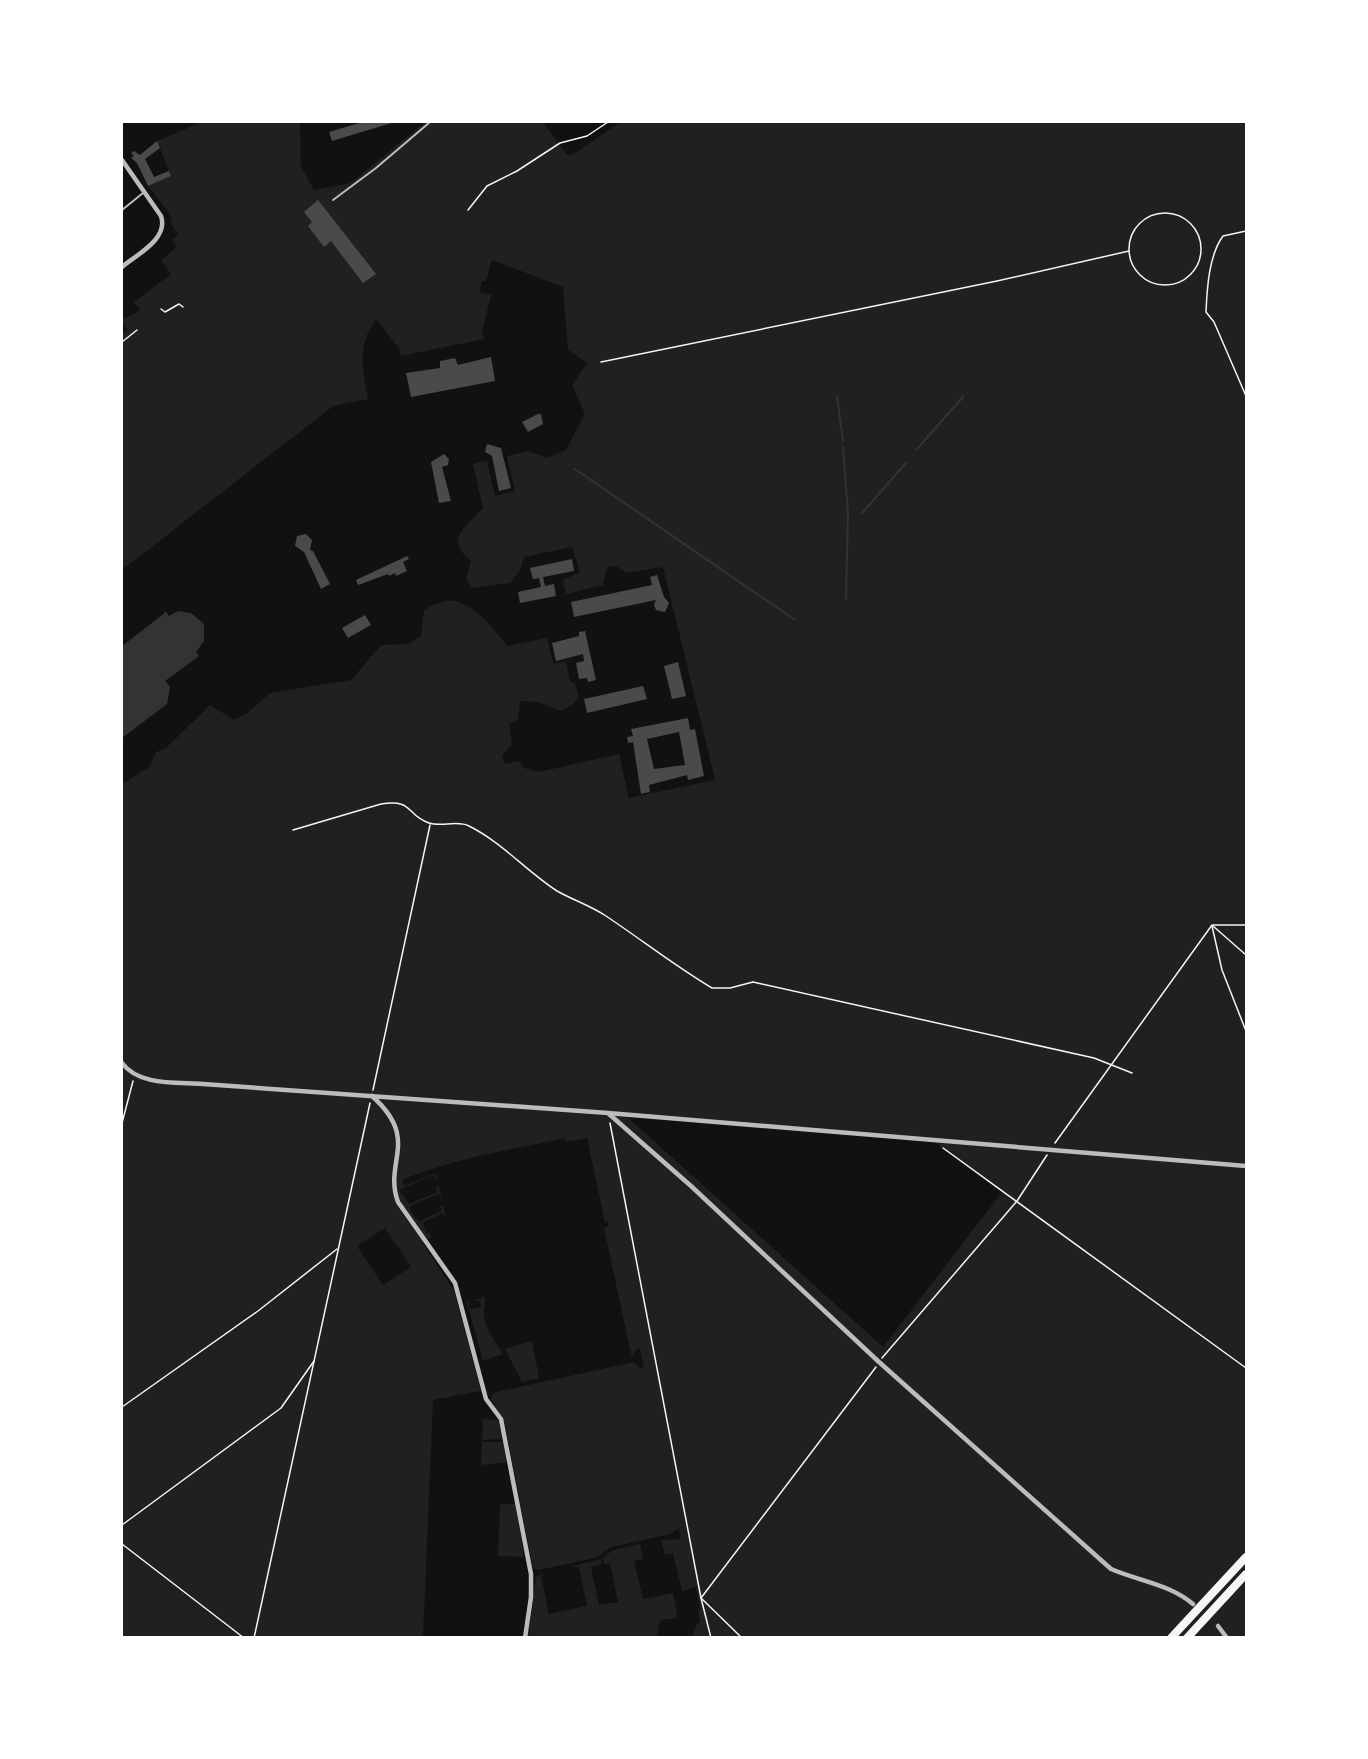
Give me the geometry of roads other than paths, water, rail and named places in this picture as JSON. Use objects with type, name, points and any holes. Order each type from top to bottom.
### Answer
[{"type":"highway","points":[[1171,1638],[1246,1557]]},
{"type":"highway","points":[[1187,1638],[1246,1574]]},
{"type":"street","points":[[122,160],[161,216],[163,227],[157,238],[122,267]]},
{"type":"street","points":[[122,1063],[134,1076],[202,1084],[608,1113],[1246,1166]]},
{"type":"street","points":[[372,1096],[381,1103],[397,1132],[400,1144],[394,1190],[398,1202],[454,1283],[486,1399],[501,1419],[531,1574],[531,1597],[525,1638]]},
{"type":"street","points":[[608,1113],[691,1186],[879,1362],[1111,1569],[1135,1579],[1163,1585],[1180,1593],[1193,1604]]},
{"type":"street","points":[[1218,1626],[1227,1638]]},
{"type":"lane","points":[[333,200],[376,168],[430,122]]},
{"type":"lane","points":[[122,210],[143,193]]},
{"type":"waterway","points":[[837,396],[843,441]]},
{"type":"waterway","points":[[916,450],[963,397]]},
{"type":"waterway","points":[[843,448],[848,513],[846,599]]},
{"type":"waterway","points":[[862,513],[906,463]]},
{"type":"waterway","points":[[575,469],[795,620]]}]
